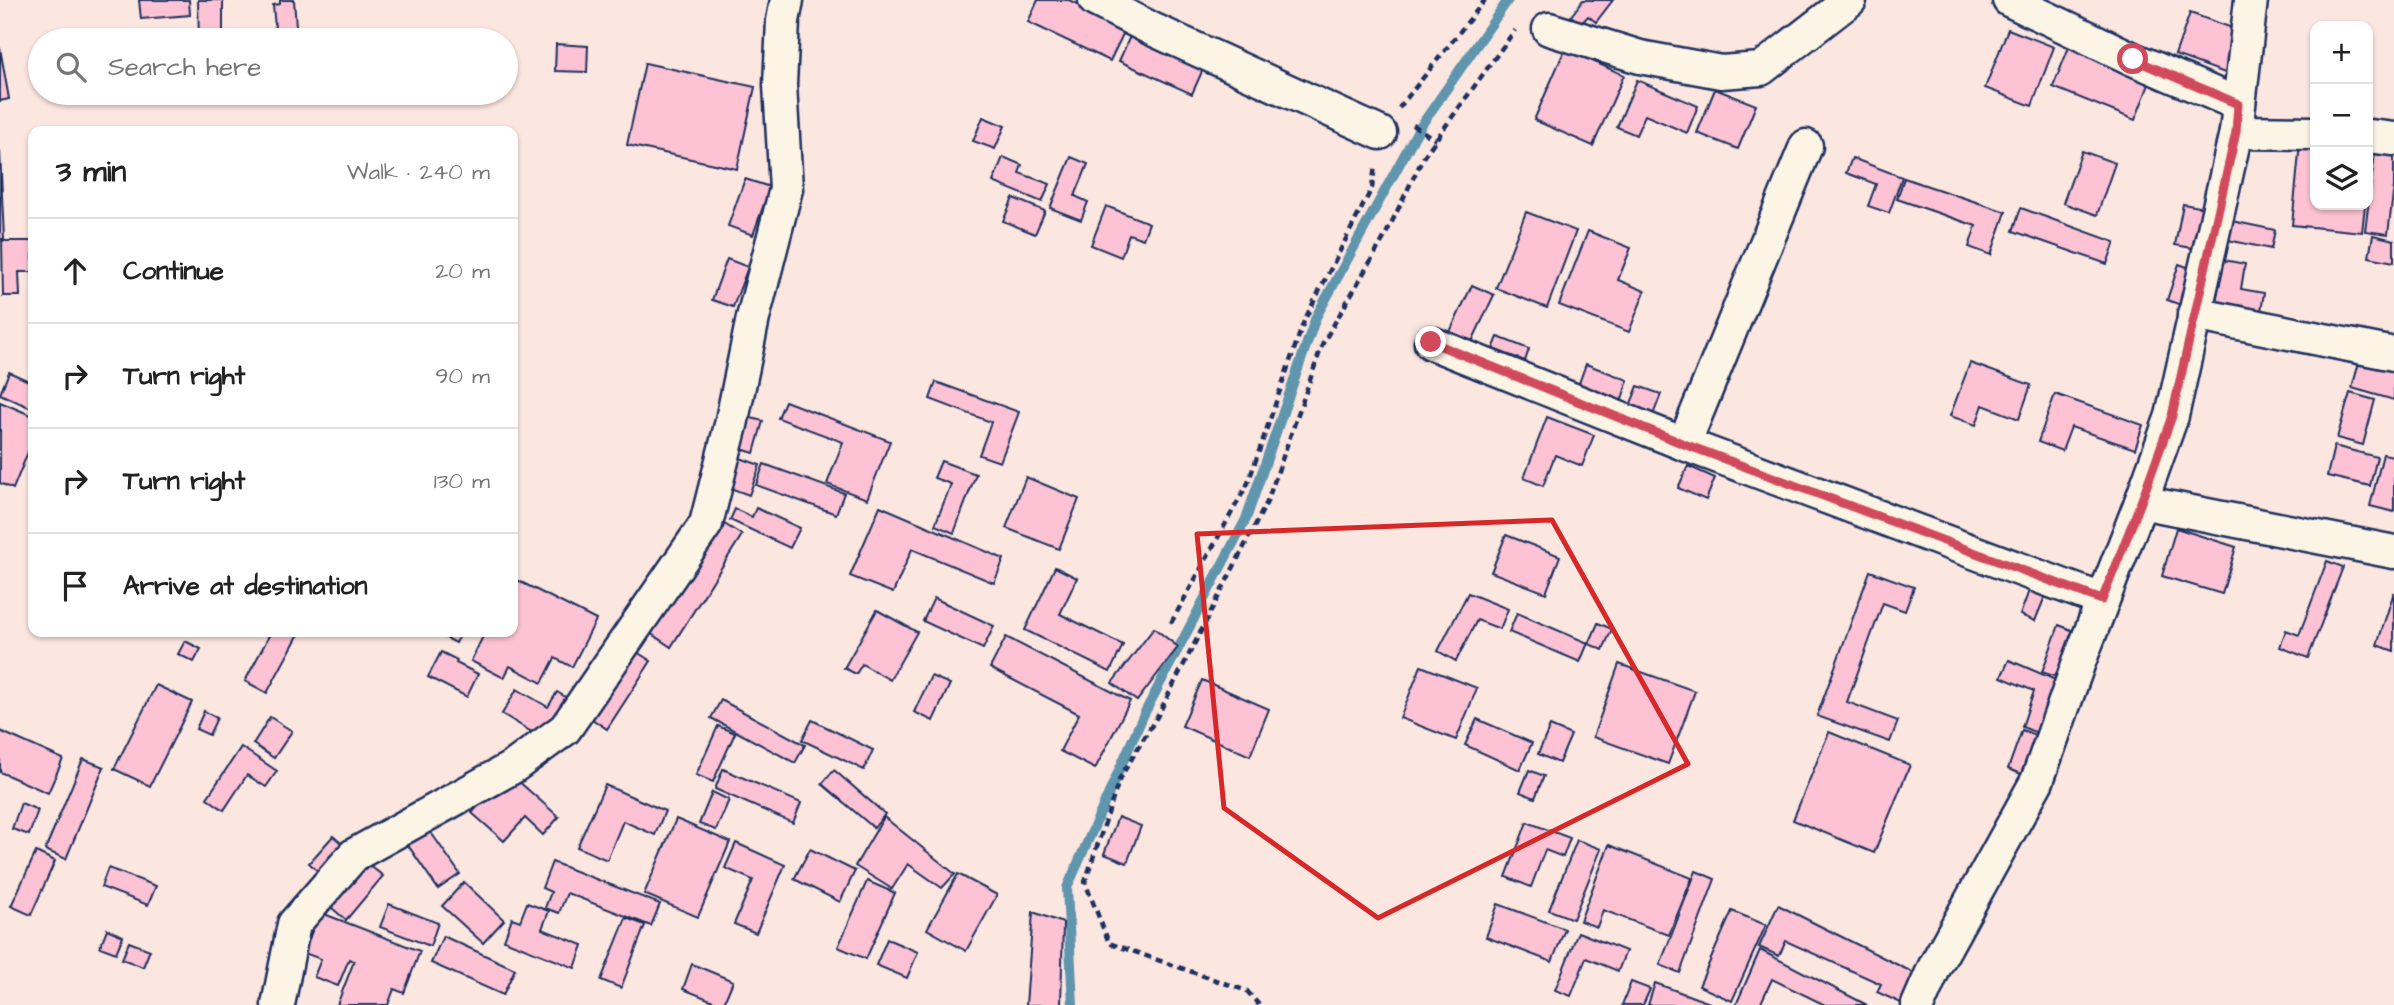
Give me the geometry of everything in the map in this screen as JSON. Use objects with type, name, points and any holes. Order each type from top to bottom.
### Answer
[{"type":"street","points":[[278,1005],[294,923],[354,855],[513,767],[565,729],[706,524],[731,425],[753,318],[786,189],[780,85],[783,21],[787,0]]},
{"type":"street","points":[[1095,0],[1152,29],[1380,133]]},
{"type":"street","points":[[1549,29],[1640,57],[1721,72],[1761,69],[1850,0]]},
{"type":"street","points":[[2009,0],[2133,59],[2237,118],[2310,132]]},
{"type":"street","points":[[1918,1005],[1936,965],[2038,781],[2102,600],[2172,416],[2237,118],[2251,0]]},
{"type":"street","points":[[2373,137],[2394,139]]},
{"type":"street","points":[[1684,444],[1805,146]]},
{"type":"street","points":[[2194,314],[2394,354]]},
{"type":"street","points":[[1431,342],[1684,444],[2102,600]]},
{"type":"street","points":[[2141,502],[2394,552]]},
{"type":"path","points":[[1171,623],[1248,483],[1304,321],[1372,188],[1380,133],[1485,0]]},
{"type":"path","points":[[1259,1005],[1247,991],[1109,943],[1084,883],[1120,778],[1158,715],[1267,502],[1323,343],[1384,238],[1424,156],[1517,27]]},
{"type":"highlighted area","points":[[1552,520],[1688,764],[1378,918],[1224,808],[1197,534]]},
{"type":"building","points":[[139,0],[189,0],[190,15],[141,19]]},
{"type":"building","points":[[198,0],[223,0],[223,28],[199,28]]},
{"type":"building","points":[[280,0],[294,0],[296,28],[275,28],[273,5],[280,4]]},
{"type":"building","points":[[1038,0],[1069,0],[1126,28],[1110,61],[1028,22]]},
{"type":"building","points":[[1583,0],[1613,0],[1596,22],[1588,16],[1581,24],[1571,16]]},
{"type":"building","points":[[2190,13],[2241,31],[2225,73],[2175,55]]},
{"type":"building","points":[[2008,29],[2054,47],[2032,106],[1985,88]]},
{"type":"building","points":[[1131,34],[1204,67],[1192,94],[1119,61]]},
{"type":"building","points":[[2071,42],[2153,74],[2135,120],[2053,87]]},
{"type":"building","points":[[556,44],[588,46],[587,72],[555,71]]},
{"type":"building","points":[[0,48],[9,99],[0,101]]},
{"type":"building","points":[[1565,49],[1624,75],[1593,146],[1534,120]]},
{"type":"building","points":[[645,63],[755,87],[737,169],[627,145]]},
{"type":"building","points":[[1637,80],[1698,106],[1687,133],[1645,115],[1636,135],[1617,127]]},
{"type":"building","points":[[1715,89],[1756,105],[1738,149],[1697,133]]},
{"type":"building","points":[[983,117],[1005,126],[995,149],[973,141]]},
{"type":"building","points":[[2300,143],[2310,144],[2310,210],[2364,210],[2362,232],[2292,225]]},
{"type":"building","points":[[0,151],[4,239],[0,239]]},
{"type":"building","points":[[2082,151],[2115,163],[2097,215],[2063,203]]},
{"type":"building","points":[[2375,152],[2394,154],[2394,186],[2388,234],[2365,231],[2368,210],[2373,210]]},
{"type":"building","points":[[1003,157],[1022,165],[1019,173],[1050,184],[1042,202],[993,182]]},
{"type":"building","points":[[1071,157],[1088,164],[1075,196],[1088,202],[1081,220],[1050,208]]},
{"type":"building","points":[[1852,158],[1902,177],[1889,213],[1868,206],[1876,184],[1846,173]]},
{"type":"building","points":[[1904,178],[2006,212],[1991,255],[1969,247],[1976,226],[1897,199]]},
{"type":"building","points":[[745,179],[770,187],[753,235],[728,226]]},
{"type":"building","points":[[1013,198],[1045,211],[1035,234],[1003,221]]},
{"type":"building","points":[[2183,204],[2205,208],[2198,249],[2175,245]]},
{"type":"building","points":[[1106,206],[1149,223],[1143,239],[1129,234],[1121,257],[1091,245]]},
{"type":"building","points":[[2021,208],[2115,242],[2107,264],[2013,231]]},
{"type":"building","points":[[1526,212],[1576,231],[1547,308],[1496,288]]},
{"type":"building","points":[[2227,220],[2275,230],[2271,249],[2223,239]]},
{"type":"building","points":[[1588,231],[1631,248],[1618,280],[1645,291],[1629,332],[1559,305]]},
{"type":"building","points":[[2373,235],[2394,240],[2394,262],[2369,257]]},
{"type":"building","points":[[2,241],[28,241],[28,272],[19,272],[20,296],[3,296]]},
{"type":"building","points":[[727,259],[748,267],[733,307],[712,300]]},
{"type":"building","points":[[2224,260],[2245,264],[2241,289],[2264,293],[2260,316],[2215,307]]},
{"type":"building","points":[[2179,264],[2201,272],[2189,308],[2167,300]]},
{"type":"building","points":[[1472,285],[1494,295],[1469,348],[1447,338]]},
{"type":"building","points":[[1498,337],[1529,349],[1525,361],[1493,349]]},
{"type":"building","points":[[2361,355],[2394,364],[2394,400],[2352,388]]},
{"type":"building","points":[[1970,363],[2031,385],[2019,419],[1983,405],[1976,425],[1950,416]]},
{"type":"building","points":[[1586,364],[1628,380],[1621,402],[1578,386]]},
{"type":"building","points":[[9,372],[28,381],[28,407],[0,394]]},
{"type":"building","points":[[936,382],[1019,412],[1000,462],[979,455],[991,422],[930,399]]},
{"type":"building","points":[[1638,386],[1661,394],[1653,415],[1630,406]]},
{"type":"building","points":[[2350,393],[2375,400],[2363,445],[2337,438]]},
{"type":"building","points":[[2055,394],[2143,425],[2135,449],[2071,427],[2062,451],[2038,442]]},
{"type":"building","points":[[785,401],[890,441],[867,499],[827,484],[843,442],[778,418]]},
{"type":"building","points":[[0,402],[28,414],[28,452],[13,489],[0,483]]},
{"type":"building","points":[[747,417],[763,421],[754,453],[738,448]]},
{"type":"building","points":[[1547,417],[1594,435],[1582,466],[1555,455],[1543,486],[1524,478]]},
{"type":"building","points":[[2334,446],[2377,457],[2370,486],[2327,476]]},
{"type":"building","points":[[2383,454],[2394,456],[2394,512],[2370,506]]},
{"type":"building","points":[[740,458],[760,465],[749,495],[730,488]]},
{"type":"building","points":[[941,461],[976,474],[954,533],[935,525],[951,484],[934,478]]},
{"type":"building","points":[[764,464],[844,493],[836,514],[756,485]]},
{"type":"building","points":[[1688,466],[1715,478],[1706,500],[1678,488]]},
{"type":"building","points":[[1026,477],[1079,499],[1059,549],[1006,528]]},
{"type":"building","points":[[880,506],[1004,559],[994,583],[912,549],[893,593],[850,576]]},
{"type":"building","points":[[756,508],[800,528],[790,548],[730,520],[735,509],[752,517]]},
{"type":"building","points":[[718,520],[742,535],[671,647],[647,631]]},
{"type":"building","points":[[2176,528],[2236,547],[2222,594],[2162,576]]},
{"type":"building","points":[[1506,535],[1560,556],[1546,593],[1491,572]]},
{"type":"building","points":[[2327,561],[2343,567],[2308,658],[2280,647],[2286,630],[2299,635]]},
{"type":"building","points":[[1055,567],[1077,578],[1060,614],[1123,645],[1110,672],[1025,630]]},
{"type":"building","points":[[1870,571],[1914,587],[1905,611],[1883,603],[1847,702],[1898,721],[1890,742],[1817,716]]},
{"type":"building","points":[[518,581],[596,620],[572,667],[555,658],[542,683],[510,666],[504,678],[471,661],[483,637],[518,637]]},
{"type":"building","points":[[2030,588],[2046,594],[2035,621],[2020,615]]},
{"type":"building","points":[[2394,592],[2394,651],[2377,645]]},
{"type":"building","points":[[1468,593],[1508,609],[1500,629],[1477,620],[1456,661],[1438,651]]},
{"type":"building","points":[[934,598],[994,626],[983,649],[923,621]]},
{"type":"building","points":[[877,610],[917,632],[890,680],[862,664],[856,674],[844,668]]},
{"type":"building","points":[[1517,613],[1588,643],[1580,662],[1509,632]]},
{"type":"building","points":[[1598,623],[1612,629],[1603,650],[1589,644]]},
{"type":"building","points":[[2059,625],[2079,633],[2062,679],[2042,672]]},
{"type":"building","points":[[1154,628],[1178,647],[1137,701],[1112,683]]},
{"type":"building","points":[[268,637],[297,637],[267,693],[245,681]]},
{"type":"building","points":[[444,637],[459,637],[456,643]]},
{"type":"building","points":[[1006,637],[1130,701],[1095,769],[1060,751],[1079,714],[990,668]]},
{"type":"building","points":[[185,641],[201,649],[194,662],[178,654]]},
{"type":"building","points":[[626,645],[651,661],[607,729],[583,713]]},
{"type":"building","points":[[441,652],[478,674],[467,697],[428,677]]},
{"type":"building","points":[[2009,660],[2058,681],[2040,734],[2022,727],[2034,691],[2001,677]]},
{"type":"building","points":[[1619,664],[1695,691],[1668,764],[1593,737]]},
{"type":"building","points":[[1421,666],[1477,688],[1456,740],[1400,718]]},
{"type":"building","points":[[931,676],[950,684],[933,721],[914,712]]},
{"type":"building","points":[[1202,680],[1269,709],[1250,756],[1182,726]]},
{"type":"building","points":[[156,685],[192,702],[150,786],[114,769]]},
{"type":"building","points":[[517,689],[548,707],[557,692],[569,699],[545,740],[502,714]]},
{"type":"building","points":[[721,700],[805,745],[795,763],[711,718]]},
{"type":"building","points":[[204,711],[217,718],[209,735],[196,729]]},
{"type":"building","points":[[270,717],[292,731],[274,758],[253,744]]},
{"type":"building","points":[[1477,719],[1532,743],[1520,770],[1465,745]]},
{"type":"building","points":[[812,720],[873,750],[864,770],[802,740]]},
{"type":"building","points":[[718,726],[735,733],[713,782],[696,775]]},
{"type":"building","points":[[1550,726],[1571,735],[1559,763],[1538,754]]},
{"type":"building","points":[[2022,730],[2041,737],[2026,776],[2008,769]]},
{"type":"building","points":[[0,731],[63,759],[48,793],[0,772]]},
{"type":"building","points":[[1829,732],[1910,765],[1874,853],[1793,820]]},
{"type":"building","points":[[241,747],[277,771],[266,787],[247,775],[224,810],[207,798]]},
{"type":"building","points":[[83,759],[104,767],[66,859],[45,850]]},
{"type":"building","points":[[723,769],[801,803],[793,823],[715,789]]},
{"type":"building","points":[[834,770],[885,814],[874,828],[822,784]]},
{"type":"building","points":[[1529,770],[1544,776],[1535,798],[1520,792]]},
{"type":"building","points":[[508,772],[559,817],[543,835],[525,818],[504,841],[472,813]]},
{"type":"building","points":[[605,785],[665,811],[655,835],[623,821],[607,860],[577,847]]},
{"type":"building","points":[[712,792],[729,800],[716,830],[699,824]]},
{"type":"building","points":[[21,803],[38,810],[29,835],[12,829]]},
{"type":"building","points":[[884,817],[955,874],[942,888],[908,864],[892,889],[855,866]]},
{"type":"building","points":[[1118,817],[1141,826],[1127,863],[1104,854]]},
{"type":"building","points":[[676,819],[730,842],[698,917],[644,894]]},
{"type":"building","points":[[1527,822],[1570,838],[1563,857],[1545,850],[1531,887],[1506,877]]},
{"type":"building","points":[[425,824],[460,874],[438,889],[403,838]]},
{"type":"building","points":[[333,836],[346,847],[322,875],[309,863]]},
{"type":"building","points":[[1577,840],[1601,849],[1573,919],[1549,910]]},
{"type":"building","points":[[736,843],[785,865],[756,933],[734,924],[753,880],[725,868]]},
{"type":"building","points":[[1609,845],[1692,878],[1669,935],[1603,910],[1597,927],[1580,921]]},
{"type":"building","points":[[810,849],[855,871],[840,902],[794,879]]},
{"type":"building","points":[[36,852],[55,861],[31,915],[11,906]]},
{"type":"building","points":[[363,860],[383,876],[346,920],[326,903]]},
{"type":"building","points":[[552,862],[660,904],[651,926],[567,893],[559,913],[545,908],[551,892],[542,888]]},
{"type":"building","points":[[108,868],[156,886],[148,905],[101,887]]},
{"type":"building","points":[[1696,871],[1715,879],[1680,973],[1660,965]]},
{"type":"building","points":[[958,874],[997,895],[966,951],[927,929]]},
{"type":"building","points":[[867,881],[895,893],[866,959],[838,947]]},
{"type":"building","points":[[464,882],[504,920],[483,943],[442,906]]},
{"type":"building","points":[[527,903],[549,911],[542,929],[583,945],[575,968],[504,940],[512,918],[520,921]]},
{"type":"building","points":[[389,904],[438,923],[430,946],[380,927]]},
{"type":"building","points":[[1498,904],[1565,929],[1552,962],[1486,937]]},
{"type":"building","points":[[1778,905],[1918,975],[1903,1004],[1877,992],[1881,984],[1786,941],[1779,956],[1759,947]]},
{"type":"building","points":[[1732,911],[1766,925],[1732,1001],[1699,986]]},
{"type":"building","points":[[319,912],[420,951],[404,993],[394,989],[388,1005],[337,1005],[354,961],[349,959],[338,986],[314,977],[321,959],[304,953]]},
{"type":"building","points":[[1033,912],[1063,923],[1061,1005],[1026,1005]]},
{"type":"building","points":[[626,918],[645,925],[621,988],[601,980]]},
{"type":"building","points":[[107,929],[123,936],[116,953],[100,947]]},
{"type":"building","points":[[1578,932],[1626,951],[1618,971],[1586,958],[1571,996],[1555,990]]},
{"type":"building","points":[[443,936],[515,969],[503,995],[431,963]]},
{"type":"building","points":[[887,939],[918,952],[907,978],[876,965]]},
{"type":"building","points":[[129,942],[150,950],[143,967],[122,959]]},
{"type":"building","points":[[1760,950],[1867,1005],[1825,1005],[1772,979],[1760,1005],[1736,1005]]},
{"type":"building","points":[[692,964],[733,981],[723,1005],[683,989]]},
{"type":"building","points":[[1631,982],[1650,989],[1643,1005],[1622,1005]]},
{"type":"building","points":[[1655,983],[1715,1005],[1648,1005]]},
{"type":"waterway","points":[[1073,1005],[1067,888],[1143,716],[1246,519],[1316,317],[1418,130],[1508,0]]},
{"type":"route","points":[[1431,342],[1684,444],[2102,600],[2172,416],[2236,132],[2238,104],[2133,59]]}]
